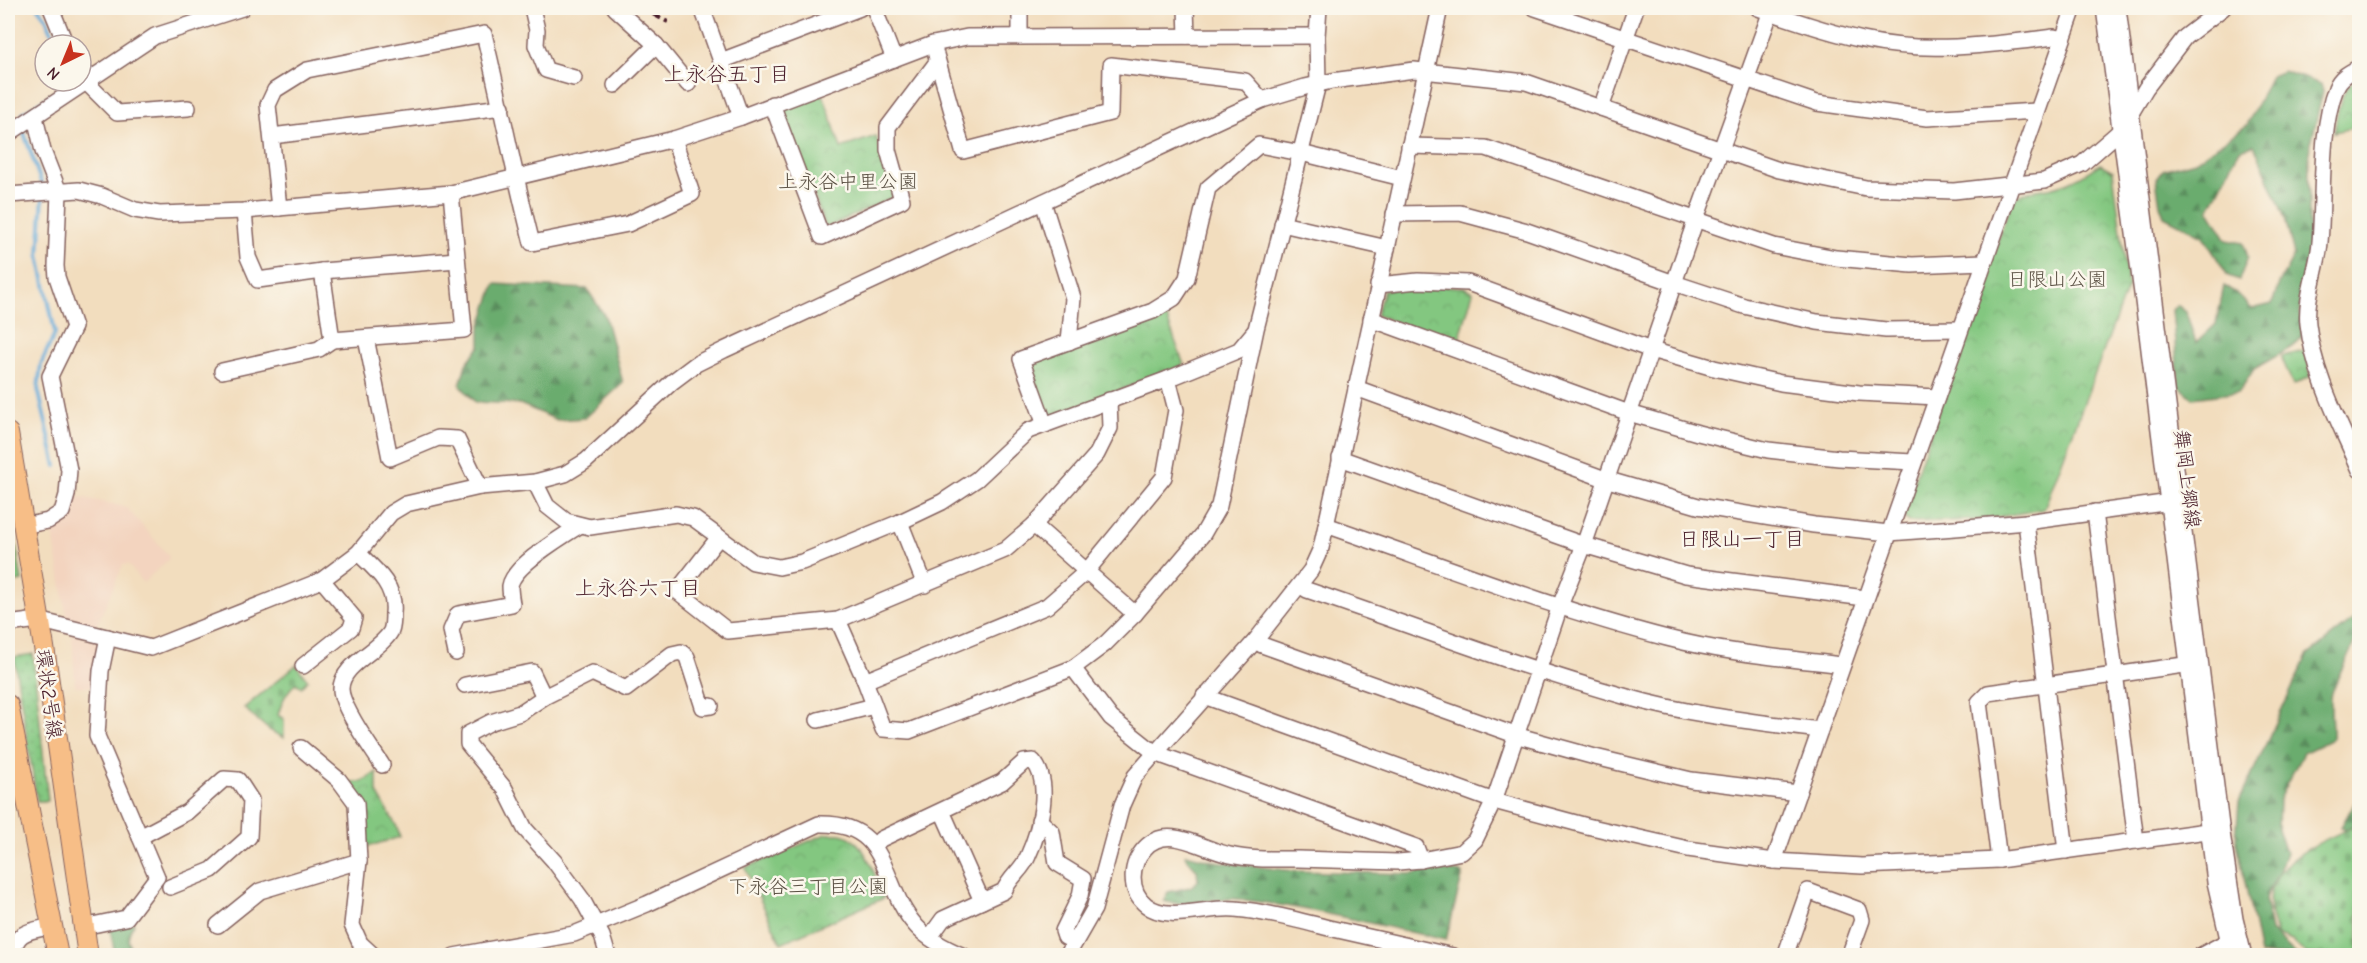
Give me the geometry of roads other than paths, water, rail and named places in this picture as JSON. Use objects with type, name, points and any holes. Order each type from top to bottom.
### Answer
[{"type":"main road","name":"環状2号線","points":[[8,433],[88,956]]},
{"type":"main road","name":"環状2号線","points":[[8,705],[58,956]]},
{"type":"street","points":[[51,8],[61,33]]},
{"type":"street","points":[[93,74],[155,36],[242,8]]},
{"type":"street","points":[[532,8],[537,30],[536,45],[546,70],[574,78]]},
{"type":"street","points":[[615,8],[656,45],[688,84]]},
{"type":"street","points":[[702,8],[741,117]]},
{"type":"street","points":[[721,61],[860,8]]},
{"type":"street","points":[[874,8],[894,59]]},
{"type":"street","points":[[1020,8],[1020,38]]},
{"type":"street","points":[[1186,8],[1187,36]]},
{"type":"street","points":[[838,620],[883,729],[909,730],[1072,668],[1105,644],[1135,614],[1203,534],[1219,506],[1256,329],[1318,84],[1317,36],[1320,8]]},
{"type":"street","points":[[1071,949],[1094,909],[1122,805],[1136,776],[1204,696],[1256,640],[1311,570],[1321,548],[1440,8]]},
{"type":"street","points":[[1535,8],[1816,103],[1927,118],[2036,111]]},
{"type":"street","points":[[1601,108],[1636,8]]},
{"type":"street","points":[[1774,861],[2074,8]]},
{"type":"street","name":"舞岡上郷線","points":[[2104,8],[2175,501]]},
{"type":"street","name":"舞岡上郷線","points":[[2118,8],[2127,63],[2175,501],[2215,830],[2235,919],[2232,956]]},
{"type":"street","points":[[8,624],[38,620],[150,648],[322,580],[358,553],[391,513],[406,504],[480,487],[535,482],[565,474],[586,461],[672,382],[696,364],[928,253],[1262,100],[1318,84],[1402,71],[1425,70],[1526,82],[1779,171],[1866,188],[1954,191],[2044,182],[2068,172],[2093,156],[2121,130],[2163,64],[2185,37],[2223,8]]},
{"type":"street","points":[[1453,956],[1264,913],[1231,909],[1195,910],[1175,914],[1160,912],[1146,905],[1136,891],[1132,873],[1137,857],[1148,845],[1164,838],[1181,839],[1229,855],[1257,858],[1398,862],[1462,852],[1475,840],[1494,801],[1560,606],[1584,545],[1605,479],[1746,80],[1767,9],[1818,29],[1865,40],[1913,46],[1963,47],[2054,37],[2062,39]]},
{"type":"street","points":[[279,208],[268,105],[275,90],[307,70],[484,34],[502,106],[515,179],[532,243],[628,224],[692,194],[674,139]]},
{"type":"street","points":[[8,195],[79,190],[102,196],[135,210],[159,214],[244,212],[451,193],[674,139],[741,117],[933,44],[967,37],[1317,36]]},
{"type":"street","points":[[933,44],[963,151],[1110,113],[1111,37]]},
{"type":"street","points":[[615,85],[656,45]]},
{"type":"street","points":[[772,104],[822,237],[902,200],[888,150],[888,127],[937,62]]},
{"type":"street","points":[[1111,65],[1245,81],[1262,100]]},
{"type":"street","points":[[2360,67],[2341,79],[2336,86],[2333,99],[2325,143],[2320,244],[2308,312],[2308,325],[2324,389],[2360,470]]},
{"type":"street","points":[[93,90],[117,113],[188,108]]},
{"type":"street","points":[[23,526],[48,521],[55,517],[62,512],[67,495],[69,470],[50,376],[74,327],[57,277],[57,193],[43,151],[21,125],[65,93]]},
{"type":"street","points":[[272,136],[502,106]]},
{"type":"street","points":[[1045,425],[1021,359],[1153,311],[1174,298],[1187,278],[1208,188],[1259,146],[1301,153],[1402,178]]},
{"type":"street","points":[[1409,146],[1486,148],[1774,246],[1836,258],[1912,265],[1983,262]]},
{"type":"street","points":[[222,371],[319,348],[332,340],[464,330],[451,193]]},
{"type":"street","points":[[1043,202],[1073,298],[1069,342]]},
{"type":"street","points":[[244,212],[248,257],[258,280],[322,271],[457,260]]},
{"type":"street","points":[[1394,214],[1460,213],[1527,231],[1674,284],[1744,306],[1817,322],[1886,330],[1960,329]]},
{"type":"street","points":[[1282,224],[1387,248]]},
{"type":"street","points":[[322,271],[332,340]]},
{"type":"street","points":[[1378,285],[1418,281],[1468,283],[1651,350],[1781,383],[1859,393],[1937,397]]},
{"type":"street","points":[[1371,319],[1629,413],[1768,450],[1839,458],[1913,462]]},
{"type":"street","points":[[535,482],[542,497],[555,514],[580,525],[590,526],[676,514],[693,518],[753,562],[779,567],[802,562],[900,522],[942,502],[976,479],[1028,431],[1239,350],[1256,329]]},
{"type":"street","points":[[366,338],[390,458],[438,438],[457,440],[480,487]]},
{"type":"street","points":[[865,681],[1047,606],[1086,572],[1164,477],[1176,410],[1168,379]]},
{"type":"street","points":[[1356,388],[1605,479],[1698,506],[1814,525],[1889,533],[2026,522],[2175,501]]},
{"type":"street","points":[[719,537],[677,591],[728,632],[838,620],[1005,550],[1034,525],[1097,454],[1110,428],[1109,400]]},
{"type":"street","points":[[1340,458],[1584,545],[1686,575],[1865,598]]},
{"type":"street","points":[[2095,512],[2136,841]]},
{"type":"street","points":[[900,522],[926,585]]},
{"type":"street","points":[[2026,522],[2066,851]]},
{"type":"street","points":[[456,653],[451,630],[458,614],[512,604],[510,584],[515,574],[545,549],[580,525]]},
{"type":"street","points":[[1034,525],[1135,614]]},
{"type":"street","points":[[1326,525],[1560,606],[1668,638],[1751,654],[1842,665]]},
{"type":"street","points":[[358,553],[388,584],[394,603],[392,630],[383,641],[354,665],[342,681],[341,689],[344,702],[382,765]]},
{"type":"street","points":[[303,666],[351,628],[354,618],[322,580]]},
{"type":"street","points":[[1300,585],[1307,590],[1629,698],[1735,719],[1820,730]]},
{"type":"street","points":[[83,927],[126,918],[157,877],[97,736],[101,671],[108,637]]},
{"type":"street","points":[[1256,640],[1262,645],[1515,735],[1595,758],[1691,780],[1798,793]]},
{"type":"street","points":[[609,956],[602,936],[582,899],[554,861],[525,829],[505,789],[468,744],[468,734],[491,722],[520,713],[544,697],[592,673],[626,688],[672,654],[681,652],[687,657],[704,707],[711,706]]},
{"type":"street","points":[[1999,860],[1979,702],[1988,693],[2195,664]]},
{"type":"street","points":[[1072,668],[1112,718],[1155,753],[1416,847],[1421,860]]},
{"type":"street","points":[[465,685],[532,672],[544,697]]},
{"type":"street","points":[[1204,696],[1494,801],[1587,826],[1688,849],[1774,861],[1862,866],[1999,860],[2215,830]]},
{"type":"street","points":[[818,720],[874,706]]},
{"type":"street","points":[[301,748],[339,780],[356,804],[359,861],[352,925],[360,943],[374,956]]},
{"type":"street","points":[[874,846],[881,839],[1002,782],[1024,762],[1033,761],[1039,768],[1044,803],[1028,858],[1010,878],[1004,891],[943,919],[930,937]]},
{"type":"street","points":[[140,837],[187,812],[224,779],[238,780],[251,800],[249,837],[212,870],[170,887]]},
{"type":"street","points":[[942,810],[982,901]]},
{"type":"street","points":[[1039,820],[1052,832],[1057,863],[1083,879],[1080,896],[1063,931],[1071,949]]},
{"type":"street","points":[[454,956],[529,949],[574,934],[647,904],[819,824],[840,824],[860,831],[874,846],[905,911],[917,927],[946,948],[964,956]]},
{"type":"street","points":[[218,925],[260,891],[359,861]]},
{"type":"street","points":[[1785,956],[1808,891],[1859,910],[1862,920],[1849,956]]},
{"type":"street","points":[[13,956],[13,944],[16,938],[24,933],[53,926]]},
{"type":"street","points":[[2200,956],[2234,938]]},
{"type":"street","name":"舞岡上郷線","points":[[2234,938],[2244,956]]},
{"type":"waterway","points":[[38,8],[46,18],[52,33]]},
{"type":"waterway","points":[[23,120],[23,113],[55,93]]},
{"type":"waterway","points":[[23,130],[43,188]]},
{"type":"waterway","points":[[43,196],[39,255],[55,333],[41,364],[38,389],[56,466]]},
{"type":"railway","points":[[641,8],[668,22]]},
{"type":"railway","points":[[663,8],[672,12]]},
{"type":"district","name":"上永谷五丁目","points":[[727,74]]},
{"type":"district","name":"日限山一丁目","points":[[1742,539]]},
{"type":"district","name":"上永谷六丁目","points":[[638,588]]},
{"type":"park label","name":"上永谷中里公園","points":[[848,181]]},
{"type":"park label","name":"日限山公園","points":[[2057,279]]},
{"type":"park label","name":"下永谷三丁目公園","points":[[808,886]]}]
